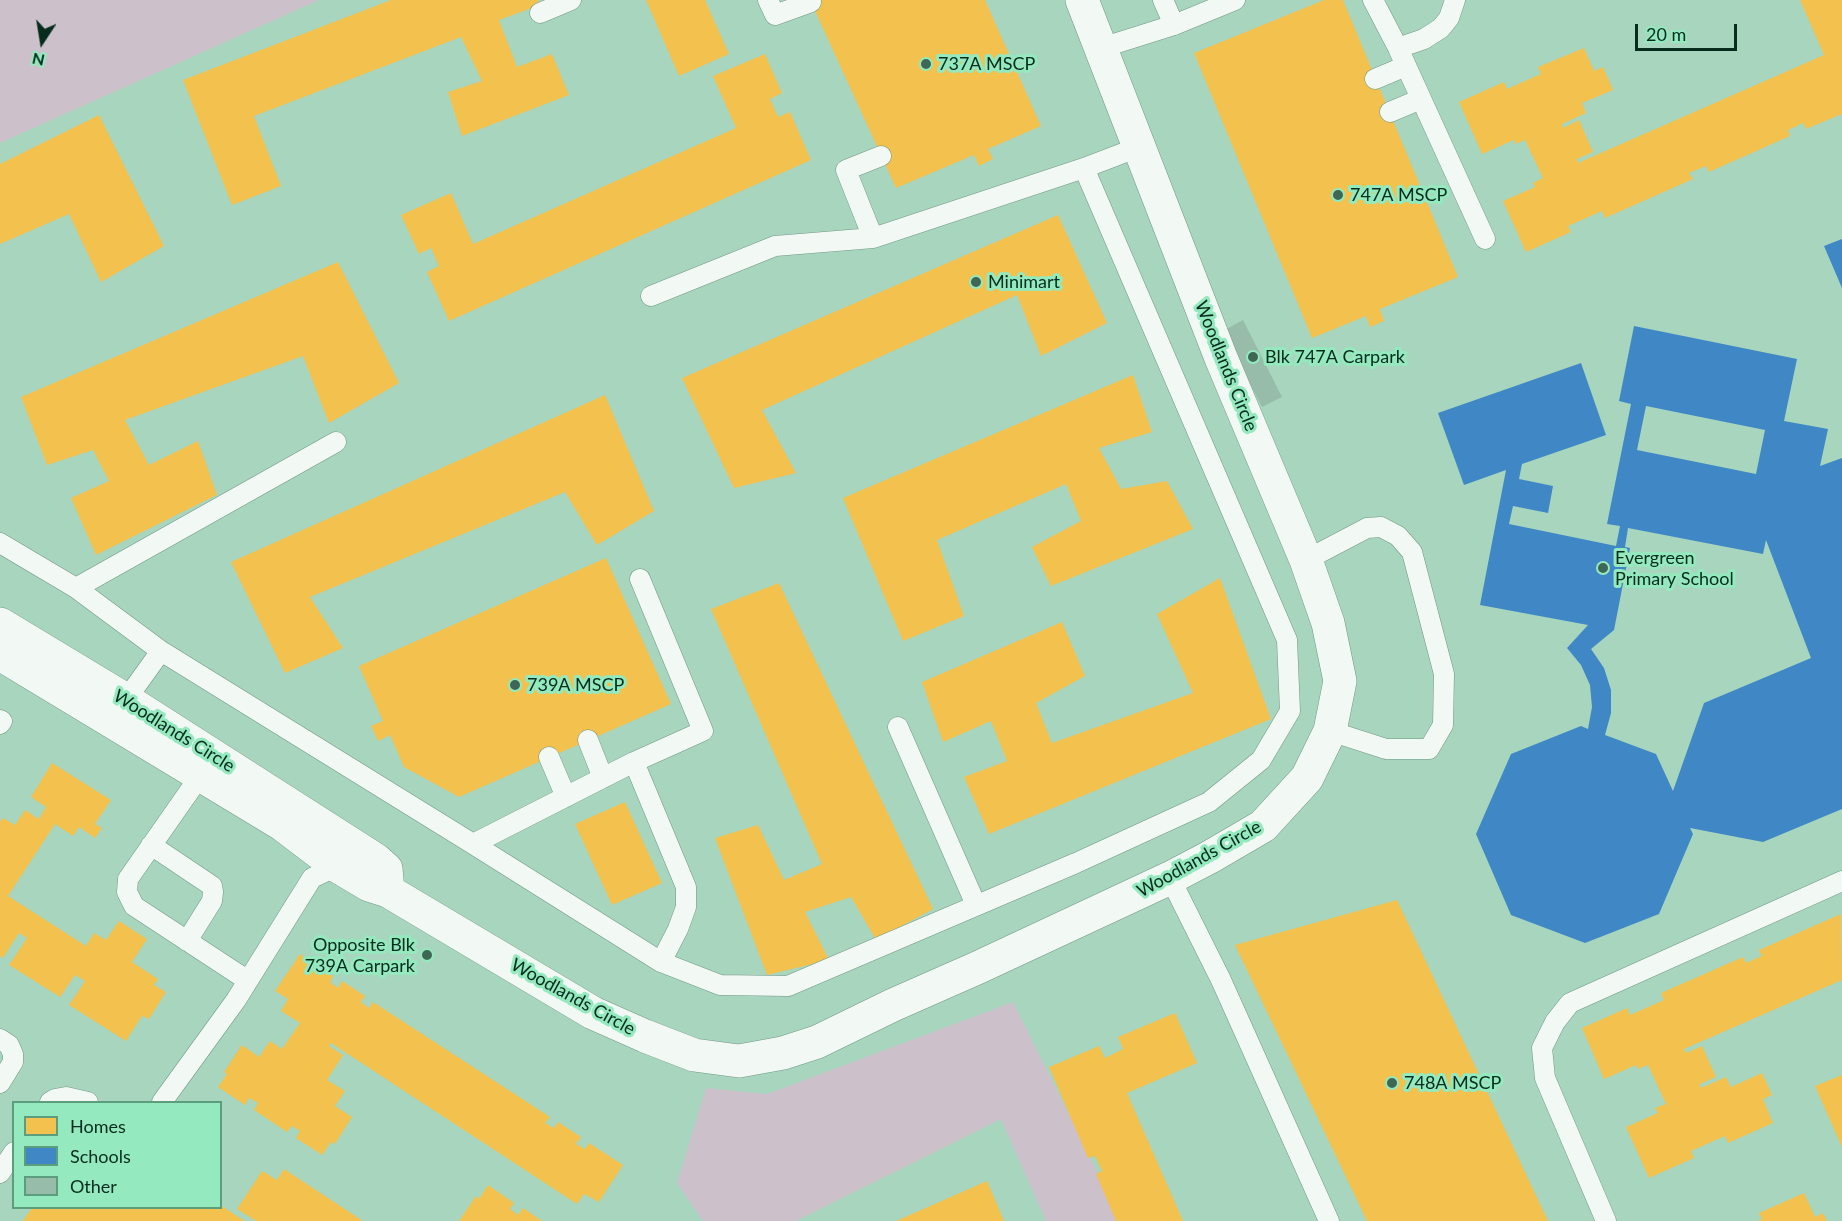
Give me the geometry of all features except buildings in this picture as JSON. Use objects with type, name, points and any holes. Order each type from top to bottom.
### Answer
[{"type":"street","name":"Woodlands Circle","points":[[0,654],[118,710],[296,808],[346,857],[369,885],[388,891],[593,1013],[694,1055],[738,1061],[783,1053],[817,1042],[1170,878],[1263,826],[1307,778],[1330,731],[1340,681],[1328,622],[1306,560],[1221,358],[1082,0]]},
{"type":"street","name":"Woodlands Circle","points":[[0,624],[118,710],[200,776],[283,825],[346,857]]},
{"type":"lane","points":[[1163,0],[1174,25]]},
{"type":"lane","points":[[1101,48],[1174,25],[1235,0]]},
{"type":"lane","points":[[1373,0],[1402,57],[1485,239]]},
{"type":"lane","points":[[1375,79],[1424,39],[1442,28],[1449,18],[1455,0]]},
{"type":"lane","points":[[540,13],[562,2]]},
{"type":"lane","points":[[772,7],[811,2]]},
{"type":"lane","points":[[1389,112],[1421,99]]},
{"type":"lane","points":[[651,296],[775,246],[873,238],[1084,168],[1139,147]]},
{"type":"lane","points":[[873,238],[846,170],[881,156]]},
{"type":"lane","points":[[0,543],[76,588],[160,651],[661,962],[720,985],[788,986],[1076,863],[1209,802],[1261,760],[1290,711],[1287,639],[1084,168]]},
{"type":"lane","points":[[76,588],[336,442]]},
{"type":"lane","points":[[1306,560],[1367,528],[1381,527],[1398,536],[1412,552],[1444,674],[1443,725],[1429,749],[1386,749],[1330,731]]},
{"type":"lane","points":[[473,844],[634,762],[703,731],[640,579]]},
{"type":"lane","points":[[118,710],[160,651]]},
{"type":"lane","points":[[898,727],[976,904]]},
{"type":"lane","points":[[588,740],[603,778]]},
{"type":"lane","points":[[549,757],[566,796]]},
{"type":"lane","points":[[634,762],[686,887],[686,907],[678,929],[661,962]]},
{"type":"lane","points":[[200,776],[128,879],[127,892],[134,906],[247,980]]},
{"type":"lane","points":[[151,845],[212,886],[212,901],[187,941]]},
{"type":"lane","points":[[163,1101],[236,1000],[312,878],[346,857]]},
{"type":"lane","points":[[1170,878],[1221,980],[1329,1221]]},
{"type":"lane","points":[[1606,1221],[1545,1078],[1542,1048],[1555,1022],[1570,1003],[1842,881]]},
{"type":"lane","points":[[0,1039],[9,1045],[13,1054],[13,1062],[0,1083]]},
{"type":"lane","points":[[52,1101],[66,1097],[84,1101]]},
{"type":"lane","points":[[0,1173],[12,1155]]},
{"type":"shaded area","points":[[0,0],[319,0],[0,143]]},
{"type":"shaded area","points":[[1013,1002],[1122,1221],[1046,1221],[1001,1119],[796,1221],[703,1221],[677,1183],[706,1088],[767,1094]]},
{"type":"place","name":"737A MSCP","points":[[926,64]]},
{"type":"place","name":"747A MSCP","points":[[1338,195]]},
{"type":"place","name":"Minimart","points":[[976,282]]},
{"type":"place","name":"Blk 747A Carpark","points":[[1253,357]]},
{"type":"place","name":"Evergreen Primary School","points":[[1603,568]]},
{"type":"place","name":"739A MSCP","points":[[515,685]]},
{"type":"place","name":"Opposite Blk 739A Carpark","points":[[427,955]]},
{"type":"place","name":"748A MSCP","points":[[1392,1083]]}]
